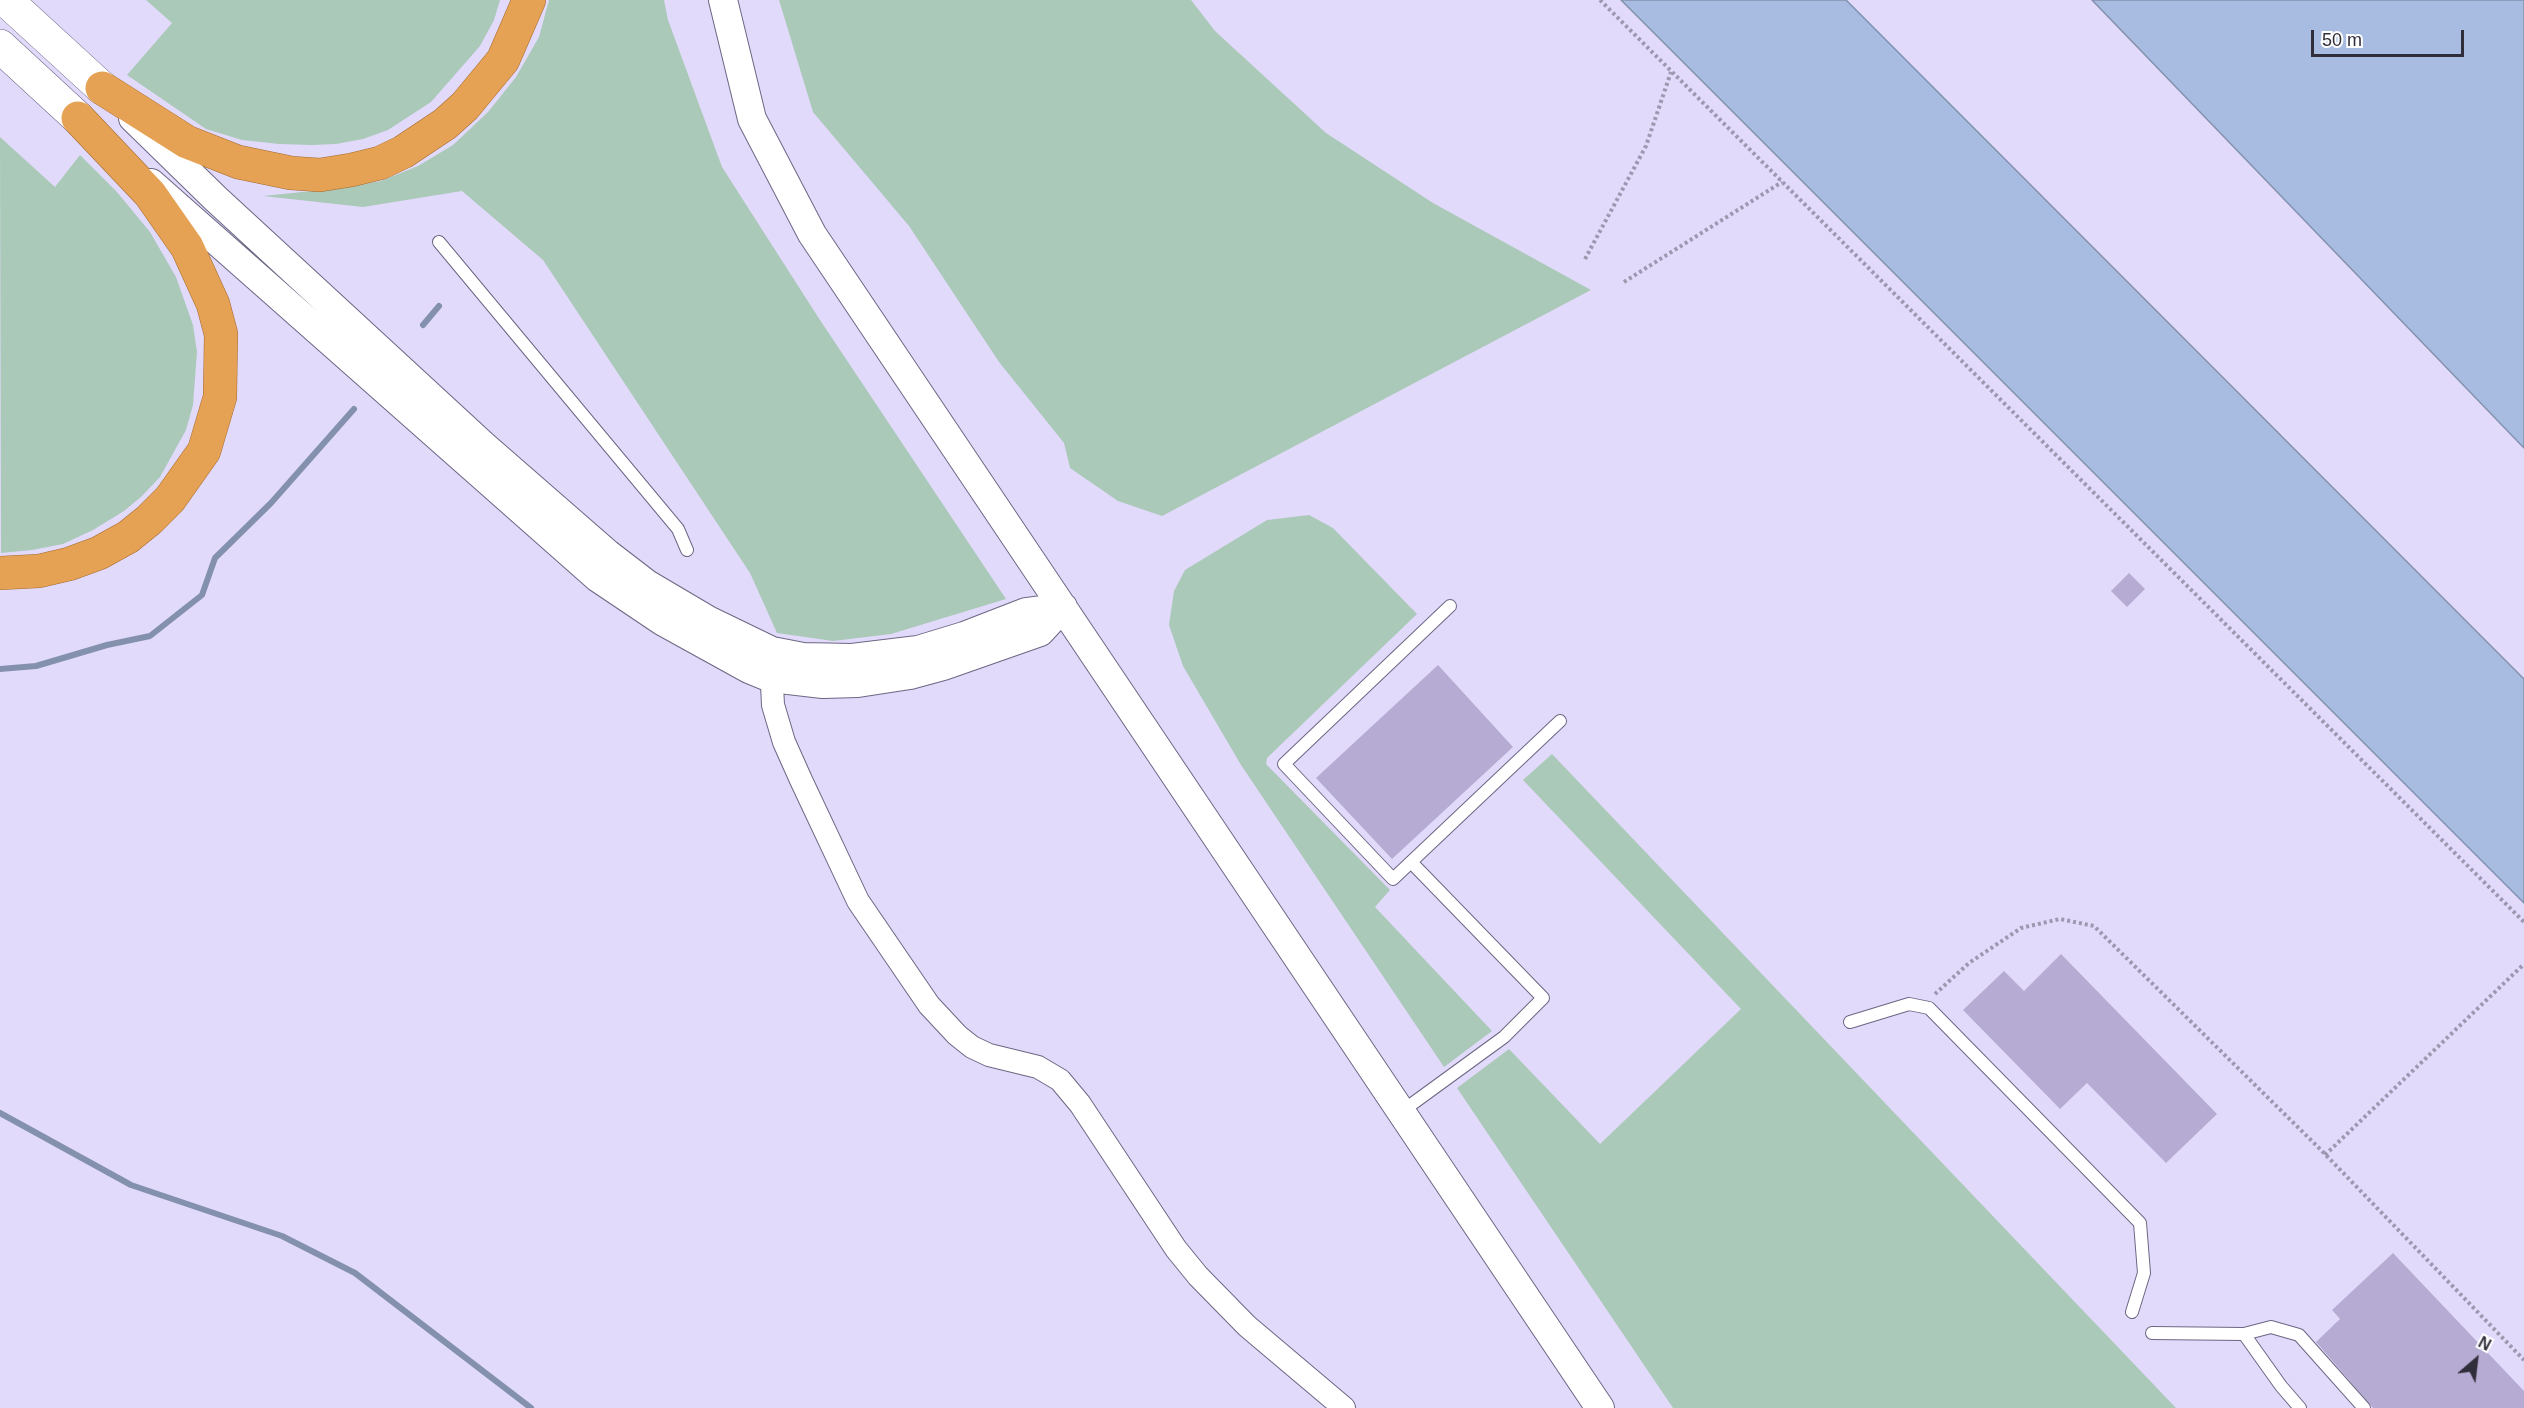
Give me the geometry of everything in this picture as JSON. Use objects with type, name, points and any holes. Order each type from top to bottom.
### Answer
[{"type":"highway","points":[[102,88],[187,142],[238,162],[291,173],[320,175],[351,170],[380,163],[403,153],[445,124],[465,106],[503,60],[529,0]]},
{"type":"highway","points":[[0,573],[39,571],[69,564],[99,553],[128,537],[150,520],[170,499],[204,451],[220,397],[221,334],[213,304],[188,247],[150,194],[78,118]]},
{"type":"main road","points":[[6,0],[102,88]]},
{"type":"main road","points":[[0,46],[78,118]]},
{"type":"street","points":[[723,0],[752,119],[812,234],[1600,1408]]},
{"type":"street","points":[[102,88],[215,198],[483,445],[608,554],[666,597],[708,621],[771,665]]},
{"type":"street","points":[[78,118],[598,578],[640,608],[704,647],[771,665],[804,657],[835,659],[902,653],[964,636],[1026,612],[1063,607]]},
{"type":"street","points":[[771,665],[773,705],[784,742],[858,901],[929,1005],[957,1035],[972,1047],[989,1055],[1038,1067],[1060,1080],[1080,1104],[1176,1249],[1198,1276],[1247,1326],[1344,1408]]},
{"type":"lane","points":[[439,242],[678,529],[687,550]]},
{"type":"lane","points":[[1450,606],[1284,764],[1393,879],[1560,720]]},
{"type":"lane","points":[[1401,1112],[1504,1037],[1543,998],[1411,862]]},
{"type":"lane","points":[[1850,1022],[1909,1004],[1929,1008],[2140,1223],[2144,1273],[2132,1312]]},
{"type":"lane","points":[[2152,1333],[2244,1334],[2271,1327],[2299,1335],[2364,1408]]},
{"type":"lane","points":[[2244,1334],[2281,1386],[2300,1408]]},
{"type":"path","points":[[1600,0],[2524,922]]},
{"type":"path","points":[[1585,259],[1646,146],[1672,71]]},
{"type":"path","points":[[1624,282],[1782,182]]},
{"type":"path","points":[[1921,1006],[1970,963],[2021,928],[2060,919],[2094,926],[2325,1155],[2524,1360]]},
{"type":"path","points":[[2325,1155],[2524,964]]},
{"type":"green space","points":[[146,0],[500,0],[494,20],[480,46],[431,102],[388,130],[363,139],[336,144],[312,145],[242,140],[206,129],[127,75],[172,23]]},
{"type":"green space","points":[[549,0],[664,0],[668,20],[722,167],[818,317],[1006,599],[891,634],[833,641],[777,633],[750,573],[543,260],[462,191],[363,207],[263,196],[342,188],[381,181],[418,166],[453,145],[488,112],[516,77],[539,37]]},
{"type":"green space","points":[[779,0],[1191,0],[1215,31],[1326,133],[1433,203],[1591,290],[1162,516],[1118,501],[1070,468],[1064,443],[999,362],[909,226],[813,112]]},
{"type":"green space","points":[[0,137],[55,187],[80,155],[117,192],[150,232],[176,277],[193,325],[197,352],[193,405],[186,430],[160,477],[142,496],[124,511],[93,530],[63,544],[1,553]]},
{"type":"green space","points":[[1309,515],[1333,528],[1417,614],[1267,758],[1266,764],[1390,890],[1375,907],[1492,1031],[1444,1067],[1241,765],[1183,666],[1169,625],[1174,591],[1185,570],[1267,520]]},
{"type":"green space","points":[[1552,754],[2176,1408],[1673,1408],[1457,1088],[1509,1049],[1600,1144],[1741,1009],[1523,780]]},
{"type":"water","points":[[1621,0],[1846,0],[2524,679],[2524,903]]},
{"type":"water","points":[[2092,0],[2524,0],[2524,448]]},
{"type":"building","points":[[2129,573],[2145,589],[2127,607],[2111,591]]},
{"type":"building","points":[[1438,665],[1513,747],[1392,859],[1316,778]]},
{"type":"building","points":[[2061,954],[2217,1114],[2166,1163],[2087,1083],[2060,1109],[1963,1010],[2004,971],[2024,991]]},
{"type":"building","points":[[2393,1253],[2524,1391],[2524,1408],[2373,1408],[2316,1342],[2340,1319],[2332,1310]]},
{"type":"waterway","points":[[423,325],[439,306]]},
{"type":"waterway","points":[[0,669],[36,666],[107,645],[150,636],[202,595],[215,558],[271,503],[354,409]]},
{"type":"waterway","points":[[0,1113],[131,1185],[282,1236],[355,1273],[531,1408]]}]
